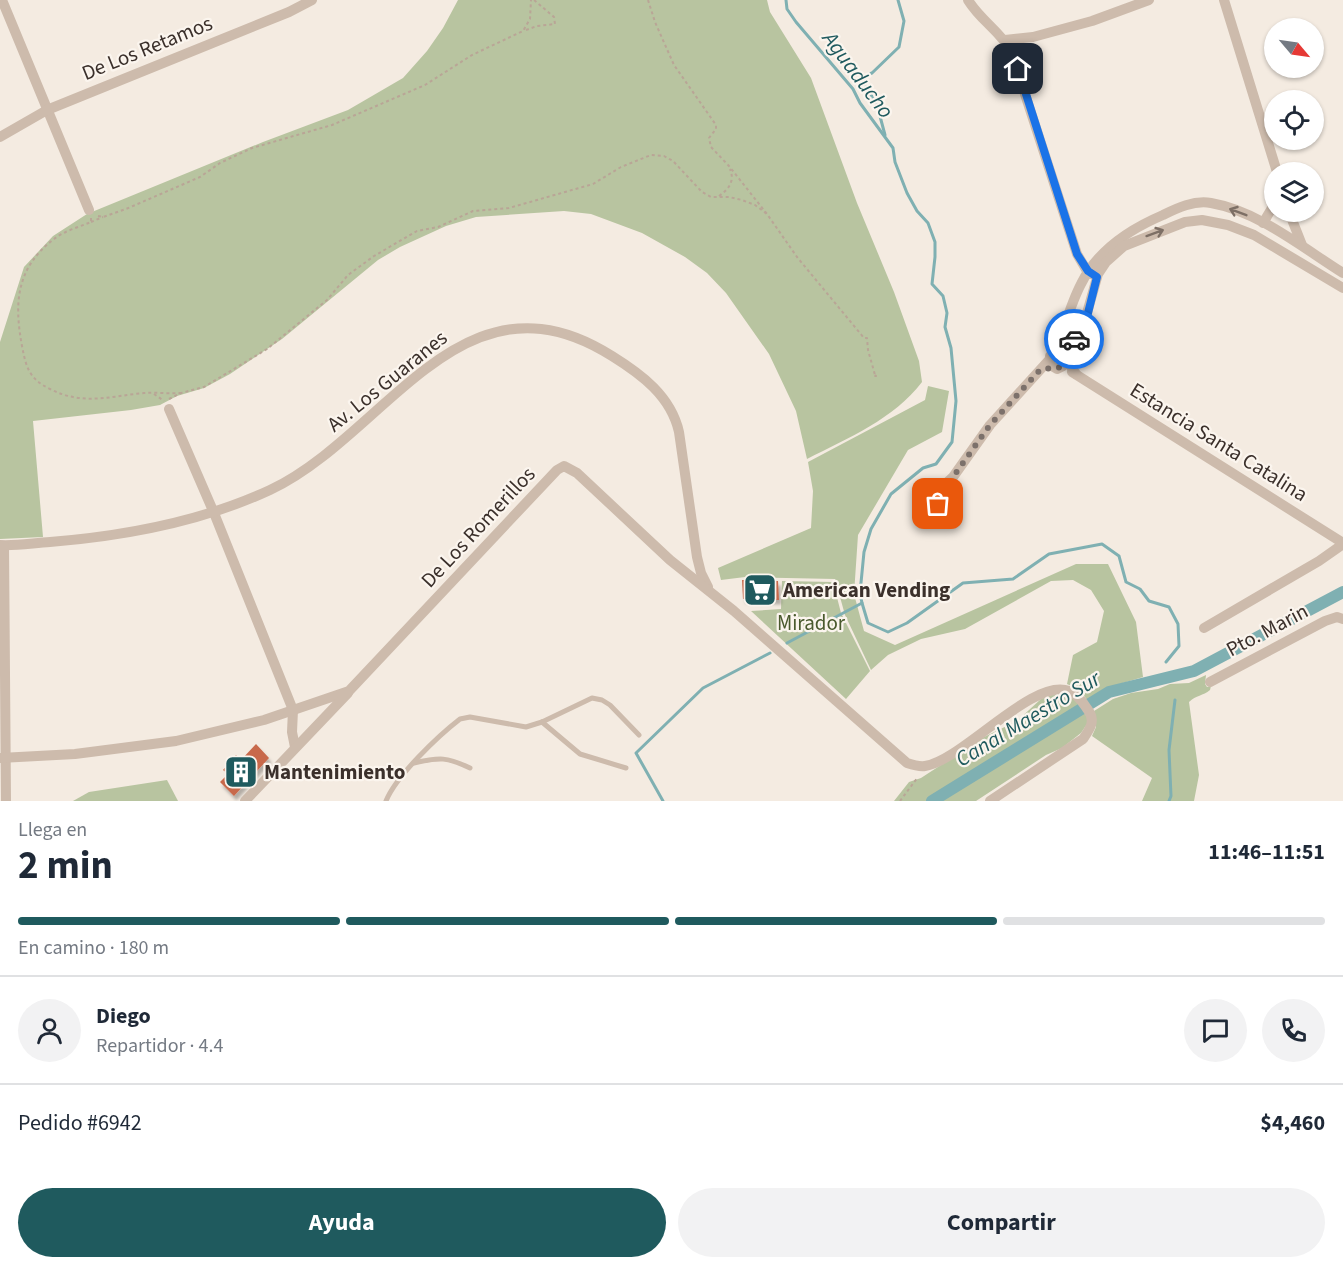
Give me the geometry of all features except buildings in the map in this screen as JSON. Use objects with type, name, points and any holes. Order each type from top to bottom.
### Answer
[{"type":"street","points":[[2,0],[91,212]]},
{"type":"street","name":"De Los Retamos","points":[[0,137],[47,110],[289,12],[312,0]]},
{"type":"street","points":[[968,0],[988,26],[1005,40],[1018,69],[1077,254],[1092,274]]},
{"type":"street","points":[[1005,40],[1024,39],[1092,21],[1149,0]]},
{"type":"street","points":[[1224,0],[1274,162]]},
{"type":"street","points":[[945,492],[990,425],[1040,370],[1057,361],[1069,349],[1088,313],[1091,266],[1129,231],[1161,215],[1192,204],[1210,203],[1263,223],[1343,273]]},
{"type":"street","points":[[1057,361],[1080,284],[1124,246],[1185,222],[1202,220],[1228,225],[1254,235],[1343,288]]},
{"type":"street","points":[[1293,222],[1302,246]]},
{"type":"street","name":"Av. Los Guaranes","points":[[2,545],[127,534],[214,513],[273,489],[308,467],[348,436],[416,376],[461,345],[500,331],[541,329],[578,339],[610,355],[650,384],[670,408],[679,432],[697,557],[701,573],[712,592]]},
{"type":"street","name":"Estancia Santa Catalina","points":[[1057,361],[1160,429],[1343,543]]},
{"type":"street","points":[[169,409],[214,513],[293,710],[292,732],[295,747]]},
{"type":"street","name":"De Los Romerillos","points":[[3,758],[104,751],[176,741],[238,727],[349,692],[557,470],[564,466],[577,473],[670,560],[712,592],[891,750],[907,763],[914,766],[926,766]]},
{"type":"street","points":[[1204,628],[1319,561],[1343,543]]},
{"type":"street","points":[[2,545],[3,758],[6,801]]},
{"type":"street","name":"Pto. Marin","points":[[1210,682],[1325,621],[1337,617],[1343,619]]},
{"type":"street","points":[[926,766],[938,762],[986,729],[1018,714],[1039,696],[1062,689],[1081,699],[1090,713],[1091,726],[1075,745],[990,801]]},
{"type":"street","points":[[245,801],[349,692]]},
{"type":"lane","points":[[386,801],[414,763],[460,719],[470,717],[525,727],[542,722],[592,698],[610,705],[639,735]]},
{"type":"lane","points":[[542,722],[580,754],[626,768]]},
{"type":"lane","points":[[414,763],[433,759],[451,759],[470,768]]},
{"type":"path","points":[[523,31],[530,19],[532,0]]},
{"type":"path","points":[[181,393],[151,393],[86,400],[51,390],[38,382],[27,369],[18,326],[17,301],[28,268],[55,238],[200,177],[252,148],[332,124],[425,85],[472,55],[530,27],[555,24],[554,17],[532,0]]},
{"type":"path","points":[[648,0],[654,22],[674,65],[716,125],[716,129],[709,138],[709,143],[767,214],[797,257],[821,283],[864,338],[869,340],[867,344],[875,375]]},
{"type":"path","points":[[169,409],[170,399],[181,393],[204,387],[267,349],[327,300],[348,275],[374,256],[417,231],[438,227],[473,211],[509,208],[593,184],[621,167],[651,155],[664,156],[673,161],[702,192],[711,197],[742,200],[755,205],[767,214]]},
{"type":"path","points":[[718,197],[727,190],[732,182],[729,166]]},
{"type":"path","points":[[91,222],[91,212],[103,217]]},
{"type":"path","points":[[151,393],[164,400],[169,409]]},
{"type":"path","points":[[900,801],[926,766]]},
{"type":"green space","points":[[458,0],[767,0],[770,12],[811,78],[857,203],[894,292],[919,361],[922,382],[898,407],[884,417],[807,459],[796,411],[769,354],[726,293],[707,273],[685,257],[642,233],[591,214],[564,211],[476,217],[446,226],[378,260],[282,339],[230,374],[204,388],[177,396],[160,405],[33,421],[43,537],[0,539],[0,342],[24,267],[53,236],[87,214],[348,110],[403,78],[427,51]]},
{"type":"green space","points":[[928,386],[949,391],[942,432],[908,450],[858,535],[854,594],[864,631],[895,645],[1076,564],[1108,564],[1136,622],[1143,677],[1106,688],[1087,700],[1080,690],[1067,684],[1073,655],[1097,642],[1104,611],[1091,590],[1073,580],[1051,581],[965,629],[921,639],[888,655],[871,670],[845,615],[835,579],[745,577],[721,580],[718,568],[811,528],[813,491],[808,462],[925,400]]},
{"type":"green space","name":"Mirador","points":[[782,581],[833,582],[841,613],[870,671],[846,699],[751,611],[781,609]]},
{"type":"green space","points":[[1206,675],[1205,684],[1207,687],[1211,686],[1210,690],[1189,702],[1199,775],[1194,801],[1142,801],[1152,778],[1092,736],[1096,727],[1094,711],[1113,699],[1131,693],[1158,689],[1170,684],[1189,683]]},
{"type":"green space","points":[[1052,694],[1069,695],[1078,701],[1087,715],[1087,724],[1081,733],[1062,748],[1046,755],[976,801],[894,801],[909,782],[921,778],[984,737],[1017,721],[1041,699]]},
{"type":"green space","points":[[167,780],[178,801],[73,801],[89,792]]},
{"type":"waterway","name":"Aguaducho","points":[[786,0],[787,9],[796,22],[853,89],[860,103],[893,148],[895,162],[907,193],[917,211],[928,223],[935,242],[932,284],[943,296],[947,313],[945,327],[951,348],[956,401],[952,442],[936,464],[923,468],[891,494],[871,529],[864,552],[860,593],[862,603]]},
{"type":"waterway","name":"Aguaducho","points":[[885,135],[877,105],[864,83],[865,76],[872,73],[899,47],[904,21],[898,0]]},
{"type":"waterway","points":[[787,643],[862,603],[868,623],[888,632],[907,623],[963,583],[1013,579],[1049,554],[1102,544],[1119,556],[1126,582],[1140,589],[1149,601],[1169,607],[1178,624],[1179,646],[1166,662]]},
{"type":"waterway","name":"Canal Maestro Sur","points":[[932,801],[1109,692],[1194,671],[1343,592]]},
{"type":"waterway","points":[[663,801],[636,753],[703,688],[770,653]]},
{"type":"waterway","points":[[1169,801],[1171,796],[1169,750],[1175,700]]},
{"type":"way so far","points":[[938,504],[944,505],[950,500],[953,477],[990,425],[1040,370],[1049,367],[1057,369],[1063,366],[1074,339]]},
{"type":"place","name":"American Vending","points":[[760,590]]},
{"type":"place","name":"Mantenimiento","points":[[241,772]]},
{"type":"route","points":[[1018,69],[1077,254],[1088,271],[1097,277],[1088,313],[1074,339]]}]
